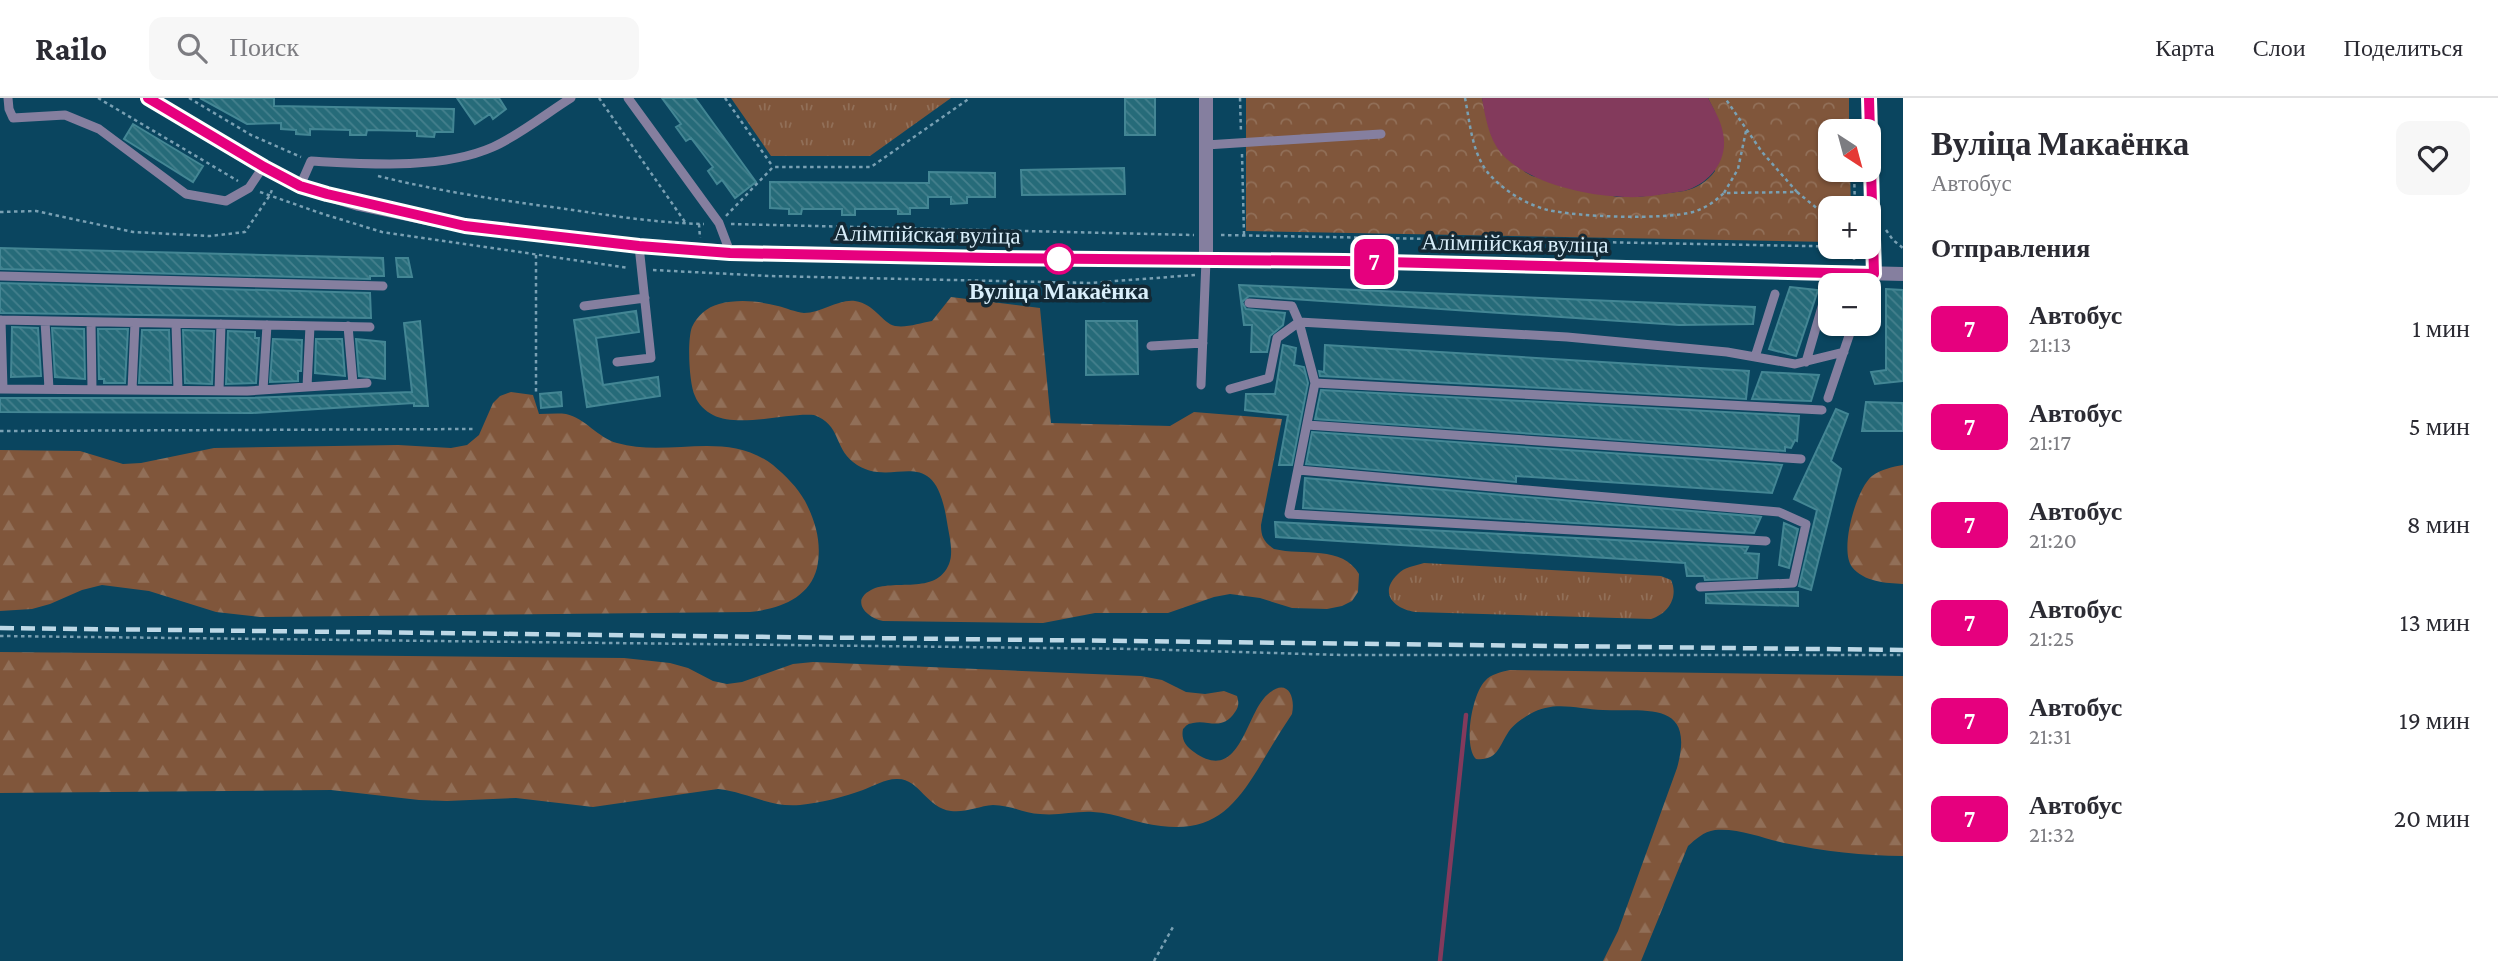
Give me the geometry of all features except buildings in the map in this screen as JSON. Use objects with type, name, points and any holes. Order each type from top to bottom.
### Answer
[{"type":"street","name":"Алімпійская вуліца","points":[[148,98],[300,186],[359,204],[465,226],[639,246],[730,253],[1345,261],[1818,278]]},
{"type":"street","points":[[1206,98],[1206,260]]},
{"type":"street","points":[[1869,98],[1871,273]]},
{"type":"street","name":"Алімпійская вуліца","points":[[1881,278],[1903,274]]},
{"type":"lane","points":[[8,98],[13,118],[65,116],[99,129],[186,194],[226,201],[249,188],[264,167]]},
{"type":"lane","points":[[300,186],[311,161],[391,165],[458,158],[494,147],[571,98]]},
{"type":"lane","points":[[628,98],[719,223],[730,253]]},
{"type":"lane","points":[[1206,145],[1381,134]]},
{"type":"lane","points":[[617,362],[651,358],[639,246]]},
{"type":"lane","points":[[1201,385],[1206,260]]},
{"type":"lane","points":[[0,276],[383,286]]},
{"type":"lane","points":[[1755,357],[1775,294]]},
{"type":"lane","points":[[583,306],[645,298]]},
{"type":"lane","points":[[1249,303],[1292,306],[1299,321],[1315,383],[1289,514],[1766,541]]},
{"type":"lane","points":[[367,383],[219,391],[1,389],[0,320],[370,327]]},
{"type":"lane","points":[[45,321],[49,389]]},
{"type":"lane","points":[[1230,389],[1269,379],[1277,338],[1299,321],[1567,337],[1727,352],[1795,364],[1844,352]]},
{"type":"lane","points":[[1806,362],[1818,321]]},
{"type":"lane","points":[[91,322],[92,390]]},
{"type":"lane","points":[[132,390],[135,323]]},
{"type":"lane","points":[[176,324],[178,390]]},
{"type":"lane","points":[[219,391],[221,324]]},
{"type":"lane","points":[[263,390],[267,325]]},
{"type":"lane","points":[[307,387],[310,326]]},
{"type":"lane","points":[[348,326],[353,384]]},
{"type":"lane","points":[[1828,398],[1849,336]]},
{"type":"lane","points":[[1151,346],[1203,343]]},
{"type":"lane","points":[[1315,383],[1822,411]]},
{"type":"lane","points":[[1307,425],[1801,458]]},
{"type":"lane","points":[[1298,470],[1779,512],[1806,524],[1793,583],[1700,587]]},
{"type":"path","points":[[598,98],[685,222]]},
{"type":"path","points":[[725,98],[773,167]]},
{"type":"path","points":[[719,223],[773,167],[871,167],[971,98]]},
{"type":"path","points":[[1240,98],[1244,235],[1818,246]]},
{"type":"path","points":[[1465,98],[1477,155],[1489,174],[1508,191],[1547,210],[1596,216],[1675,216],[1711,205],[1724,193],[1738,169],[1746,131]]},
{"type":"path","points":[[1725,98],[1746,131],[1797,192],[1818,209]]},
{"type":"path","points":[[1724,193],[1797,192]]},
{"type":"path","points":[[0,212],[36,211],[133,232],[210,236],[245,232],[270,195]]},
{"type":"path","points":[[536,255],[536,394]]},
{"type":"path","points":[[0,431],[473,429]]},
{"type":"path","points":[[0,636],[1136,649],[1342,655],[1903,656]]},
{"type":"path","points":[[1154,961],[1173,928]]},
{"type":"green space","points":[[731,98],[951,98],[870,156],[771,156]]},
{"type":"green space","points":[[1246,98],[1482,98],[1491,134],[1525,172],[1617,197],[1638,197],[1689,190],[1705,181],[1715,171],[1715,112],[1708,98],[1849,98],[1849,119],[1818,119],[1818,182],[1850,182],[1851,196],[1818,196],[1818,242],[1246,231]]},
{"type":"green space","points":[[951,297],[1040,308],[1051,423],[1170,426],[1194,412],[1282,419],[1261,525],[1262,536],[1274,549],[1332,555],[1352,565],[1359,574],[1358,592],[1352,601],[1327,609],[1292,608],[1260,598],[1230,594],[1168,613],[1095,613],[1043,623],[883,621],[867,613],[861,604],[865,594],[871,590],[934,580],[943,574],[949,564],[951,549],[947,522],[941,496],[932,481],[922,473],[868,470],[853,462],[829,424],[814,415],[736,420],[724,419],[710,413],[696,399],[691,382],[690,333],[703,312],[726,302],[771,304],[804,313],[855,301],[868,306],[890,324],[904,326],[932,321]]},
{"type":"green space","points":[[511,392],[533,395],[539,414],[573,416],[617,443],[657,448],[736,448],[755,454],[773,465],[798,491],[812,517],[819,550],[813,579],[800,595],[791,601],[750,612],[260,617],[216,612],[149,591],[102,585],[32,609],[0,611],[0,450],[80,451],[123,464],[141,463],[214,448],[398,445],[451,448],[467,445],[479,435],[493,403],[500,396]]},
{"type":"green space","points":[[1903,465],[1903,584],[1876,581],[1857,572],[1848,559],[1851,520],[1860,493],[1872,476]]},
{"type":"green space","points":[[1424,563],[1661,576],[1671,580],[1674,593],[1667,609],[1651,619],[1415,612],[1395,604],[1389,594],[1392,581],[1403,570]]},
{"type":"green space","points":[[0,652],[624,658],[670,663],[727,684],[742,682],[793,664],[813,662],[1141,676],[1162,680],[1186,692],[1205,694],[1224,691],[1237,696],[1237,708],[1225,722],[1193,723],[1183,729],[1183,739],[1188,747],[1209,760],[1222,760],[1232,754],[1259,705],[1274,690],[1284,688],[1288,691],[1293,707],[1292,714],[1258,769],[1230,806],[1208,821],[1179,827],[1152,825],[1102,813],[1040,814],[999,805],[951,811],[936,805],[912,784],[898,779],[832,799],[789,805],[718,789],[593,807],[516,798],[419,800],[331,790],[0,793]]},
{"type":"green space","points":[[1510,670],[1903,676],[1903,856],[1829,851],[1742,832],[1711,831],[1688,846],[1641,961],[1603,961],[1618,931],[1677,768],[1681,746],[1680,731],[1674,720],[1651,711],[1548,707],[1530,714],[1516,724],[1489,758],[1476,759],[1470,743],[1470,732],[1476,697],[1487,679]]},
{"type":"shaded area","points":[[1482,98],[1708,98],[1722,129],[1723,153],[1709,177],[1684,191],[1632,197],[1576,191],[1526,172],[1501,153],[1486,120]]},
{"type":"waterway","points":[[1440,961],[1466,715]]},
{"type":"railway","points":[[0,628],[1903,650]]},
{"type":"bus line","name":"7","points":[[148,98],[300,186],[359,204],[465,226],[639,246],[730,253],[1345,261],[1874,274],[1869,98]]},
{"type":"place","name":"Вуліца Макаёнка","points":[[1059,259]]}]
